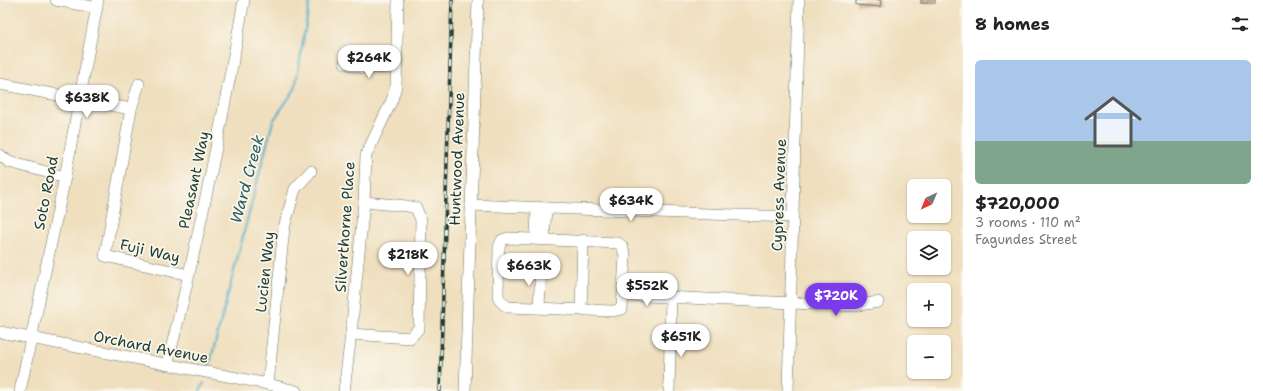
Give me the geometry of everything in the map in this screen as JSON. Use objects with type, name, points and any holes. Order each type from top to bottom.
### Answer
[{"type":"street","points":[[56,0],[98,4]]},
{"type":"street","name":"Pleasant Way","points":[[166,365],[189,275],[225,110],[244,0]]},
{"type":"street","name":"Silverthorne Place","points":[[344,391],[352,334],[364,202],[366,155],[392,100],[396,86],[398,0]]},
{"type":"street","name":"Huntwood Avenue","points":[[465,391],[478,0]]},
{"type":"street","name":"Cypress Avenue","points":[[788,391],[799,0]]},
{"type":"street","name":"Soto Road","points":[[20,391],[65,177],[78,100],[98,4]]},
{"type":"street","points":[[345,63],[363,68],[396,67]]},
{"type":"street","points":[[0,84],[131,110],[139,84]]},
{"type":"street","name":"Fuji Way","points":[[131,110],[105,256],[189,275]]},
{"type":"street","points":[[0,155],[9,162],[65,177]]},
{"type":"street","name":"Lucien Way","points":[[268,384],[284,228],[295,189],[311,171]]},
{"type":"street","points":[[352,334],[410,338],[419,328],[421,220],[416,208],[364,202]]},
{"type":"street","points":[[471,205],[792,217]]},
{"type":"street","points":[[540,238],[541,208]]},
{"type":"street","points":[[508,238],[540,238],[613,242],[622,246],[625,255],[623,307],[618,311],[508,307],[503,305],[498,295],[499,247],[502,240],[508,238]]},
{"type":"street","points":[[581,309],[583,240]]},
{"type":"street","points":[[539,307],[541,268]]},
{"type":"street","points":[[624,295],[854,306],[878,302]]},
{"type":"street","points":[[669,391],[672,297]]},
{"type":"street","name":"Orchard Avenue","points":[[0,332],[268,384],[282,389],[296,391]]},
{"type":"building","points":[[856,0],[881,0],[880,7],[856,5]]},
{"type":"building","points":[[921,0],[935,0],[935,3],[921,3]]},
{"type":"waterway","name":"Ward Creek","points":[[209,367],[273,121],[295,89],[310,0]]},
{"type":"waterway","name":"Ward Creek","points":[[200,391],[204,383]]},
{"type":"railway","points":[[440,391],[452,0]]}]
